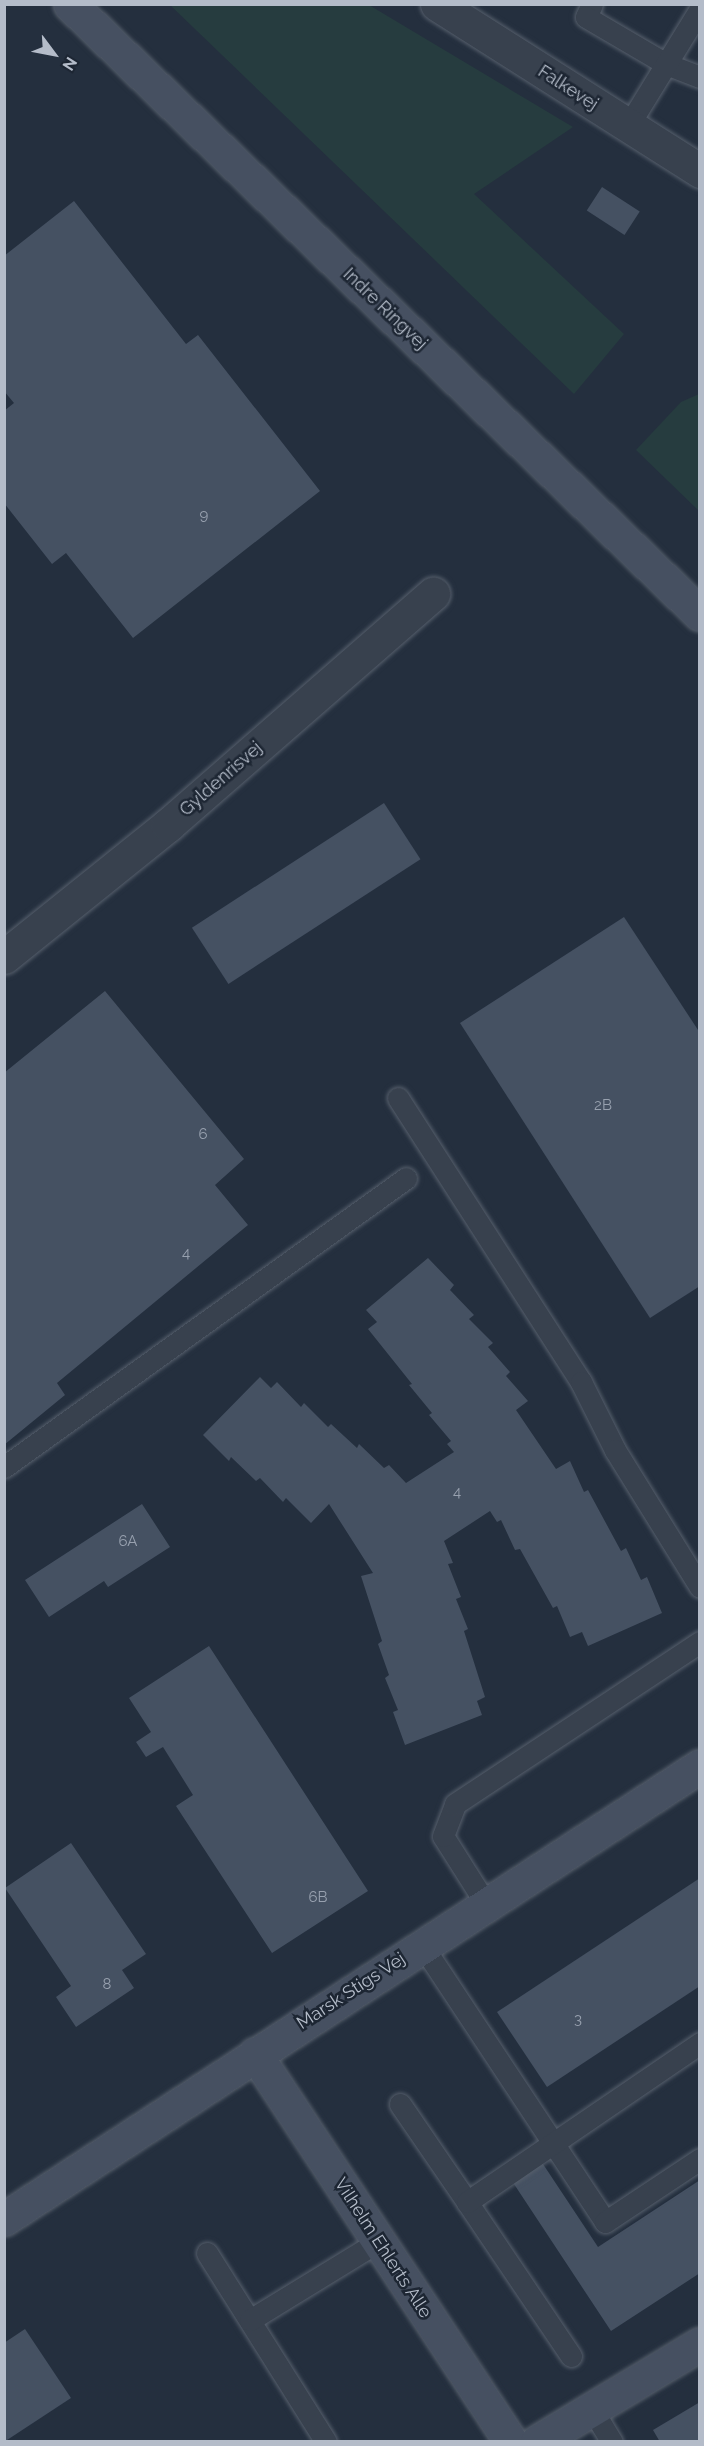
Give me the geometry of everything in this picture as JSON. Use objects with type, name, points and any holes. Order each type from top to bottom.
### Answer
[{"type":"street","name":"Indre Ringvej","points":[[70,4],[699,614]]},
{"type":"street","name":"Falkevej","points":[[437,4],[699,171]]},
{"type":"street","name":"Gyldenrisvej","points":[[4,957],[177,817],[433,594]]},
{"type":"street","name":"Marsk Stigs Vej","points":[[4,2219],[699,1766]]},
{"type":"street","name":"Vilhelm Ehlerts Alle","points":[[255,2054],[511,2442]]},
{"type":"street","points":[[537,2442],[699,2344]]},
{"type":"lane","points":[[592,4],[586,16],[666,64],[699,77]]},
{"type":"lane","points":[[628,126],[699,9]]},
{"type":"lane","points":[[398,1098],[575,1373],[615,1450],[699,1587]]},
{"type":"lane","points":[[4,1467],[406,1178]]},
{"type":"lane","points":[[486,1904],[443,1836],[455,1804],[699,1642]]},
{"type":"lane","points":[[422,1945],[605,2222],[699,2159]]},
{"type":"lane","points":[[467,2202],[699,2043]]},
{"type":"lane","points":[[400,2104],[571,2356]]},
{"type":"lane","points":[[250,2320],[379,2241]]},
{"type":"lane","points":[[207,2253],[326,2442]]},
{"type":"lane","points":[[592,2409],[612,2442]]},
{"type":"green space","points":[[170,5],[369,5],[573,127],[474,194],[624,334],[574,394]]},
{"type":"green space","points":[[699,394],[699,511],[636,450],[681,402]]},
{"type":"building","points":[[602,187],[640,212],[624,235],[587,210]]},
{"type":"building","points":[[74,201],[186,344],[198,335],[320,491],[133,638],[66,553],[52,564],[4,503],[4,411],[14,403],[4,391],[4,256]]},
{"type":"building","points":[[384,803],[420,859],[228,984],[192,928]]},
{"type":"building","points":[[624,917],[700,1033],[700,1286],[650,1318],[460,1023]]},
{"type":"building","points":[[105,991],[244,1159],[215,1185],[248,1225],[57,1383],[65,1395],[4,1445],[4,1073]]},
{"type":"building","points":[[428,1258],[454,1285],[450,1290],[474,1315],[469,1319],[493,1343],[488,1347],[510,1372],[506,1376],[528,1401],[516,1410],[556,1469],[570,1461],[584,1492],[588,1490],[621,1551],[626,1548],[641,1580],[647,1577],[662,1613],[588,1646],[582,1632],[570,1637],[557,1606],[553,1608],[520,1549],[515,1550],[501,1520],[497,1522],[490,1511],[444,1541],[453,1563],[448,1564],[461,1597],[456,1599],[468,1629],[464,1631],[485,1697],[477,1701],[482,1715],[405,1745],[393,1712],[398,1710],[385,1678],[389,1675],[378,1644],[382,1641],[361,1576],[373,1573],[329,1504],[311,1523],[286,1498],[283,1502],[260,1478],[256,1481],[231,1457],[229,1461],[203,1435],[260,1377],[271,1388],[277,1382],[301,1407],[304,1403],[328,1427],[331,1424],[357,1448],[359,1444],[384,1468],[389,1465],[406,1483],[454,1452],[447,1444],[451,1441],[429,1415],[432,1413],[409,1385],[412,1384],[368,1329],[377,1322],[366,1310]]},
{"type":"building","points":[[142,1504],[170,1547],[108,1587],[104,1581],[49,1617],[25,1580]]},
{"type":"building","points":[[209,1646],[368,1891],[272,1953],[176,1806],[193,1795],[163,1747],[146,1757],[136,1742],[151,1732],[129,1698]]},
{"type":"building","points":[[71,1843],[146,1954],[122,1970],[134,1988],[76,2027],[56,1997],[71,1986],[5,1888]]},
{"type":"building","points":[[700,1878],[700,1986],[547,2087],[497,2012]]},
{"type":"building","points":[[539,2158],[598,2247],[700,2180],[700,2273],[611,2331],[510,2178]]},
{"type":"building","points":[[25,2329],[71,2398],[4,2442],[4,2343]]},
{"type":"building","points":[[700,2402],[700,2442],[660,2442],[653,2430]]}]
